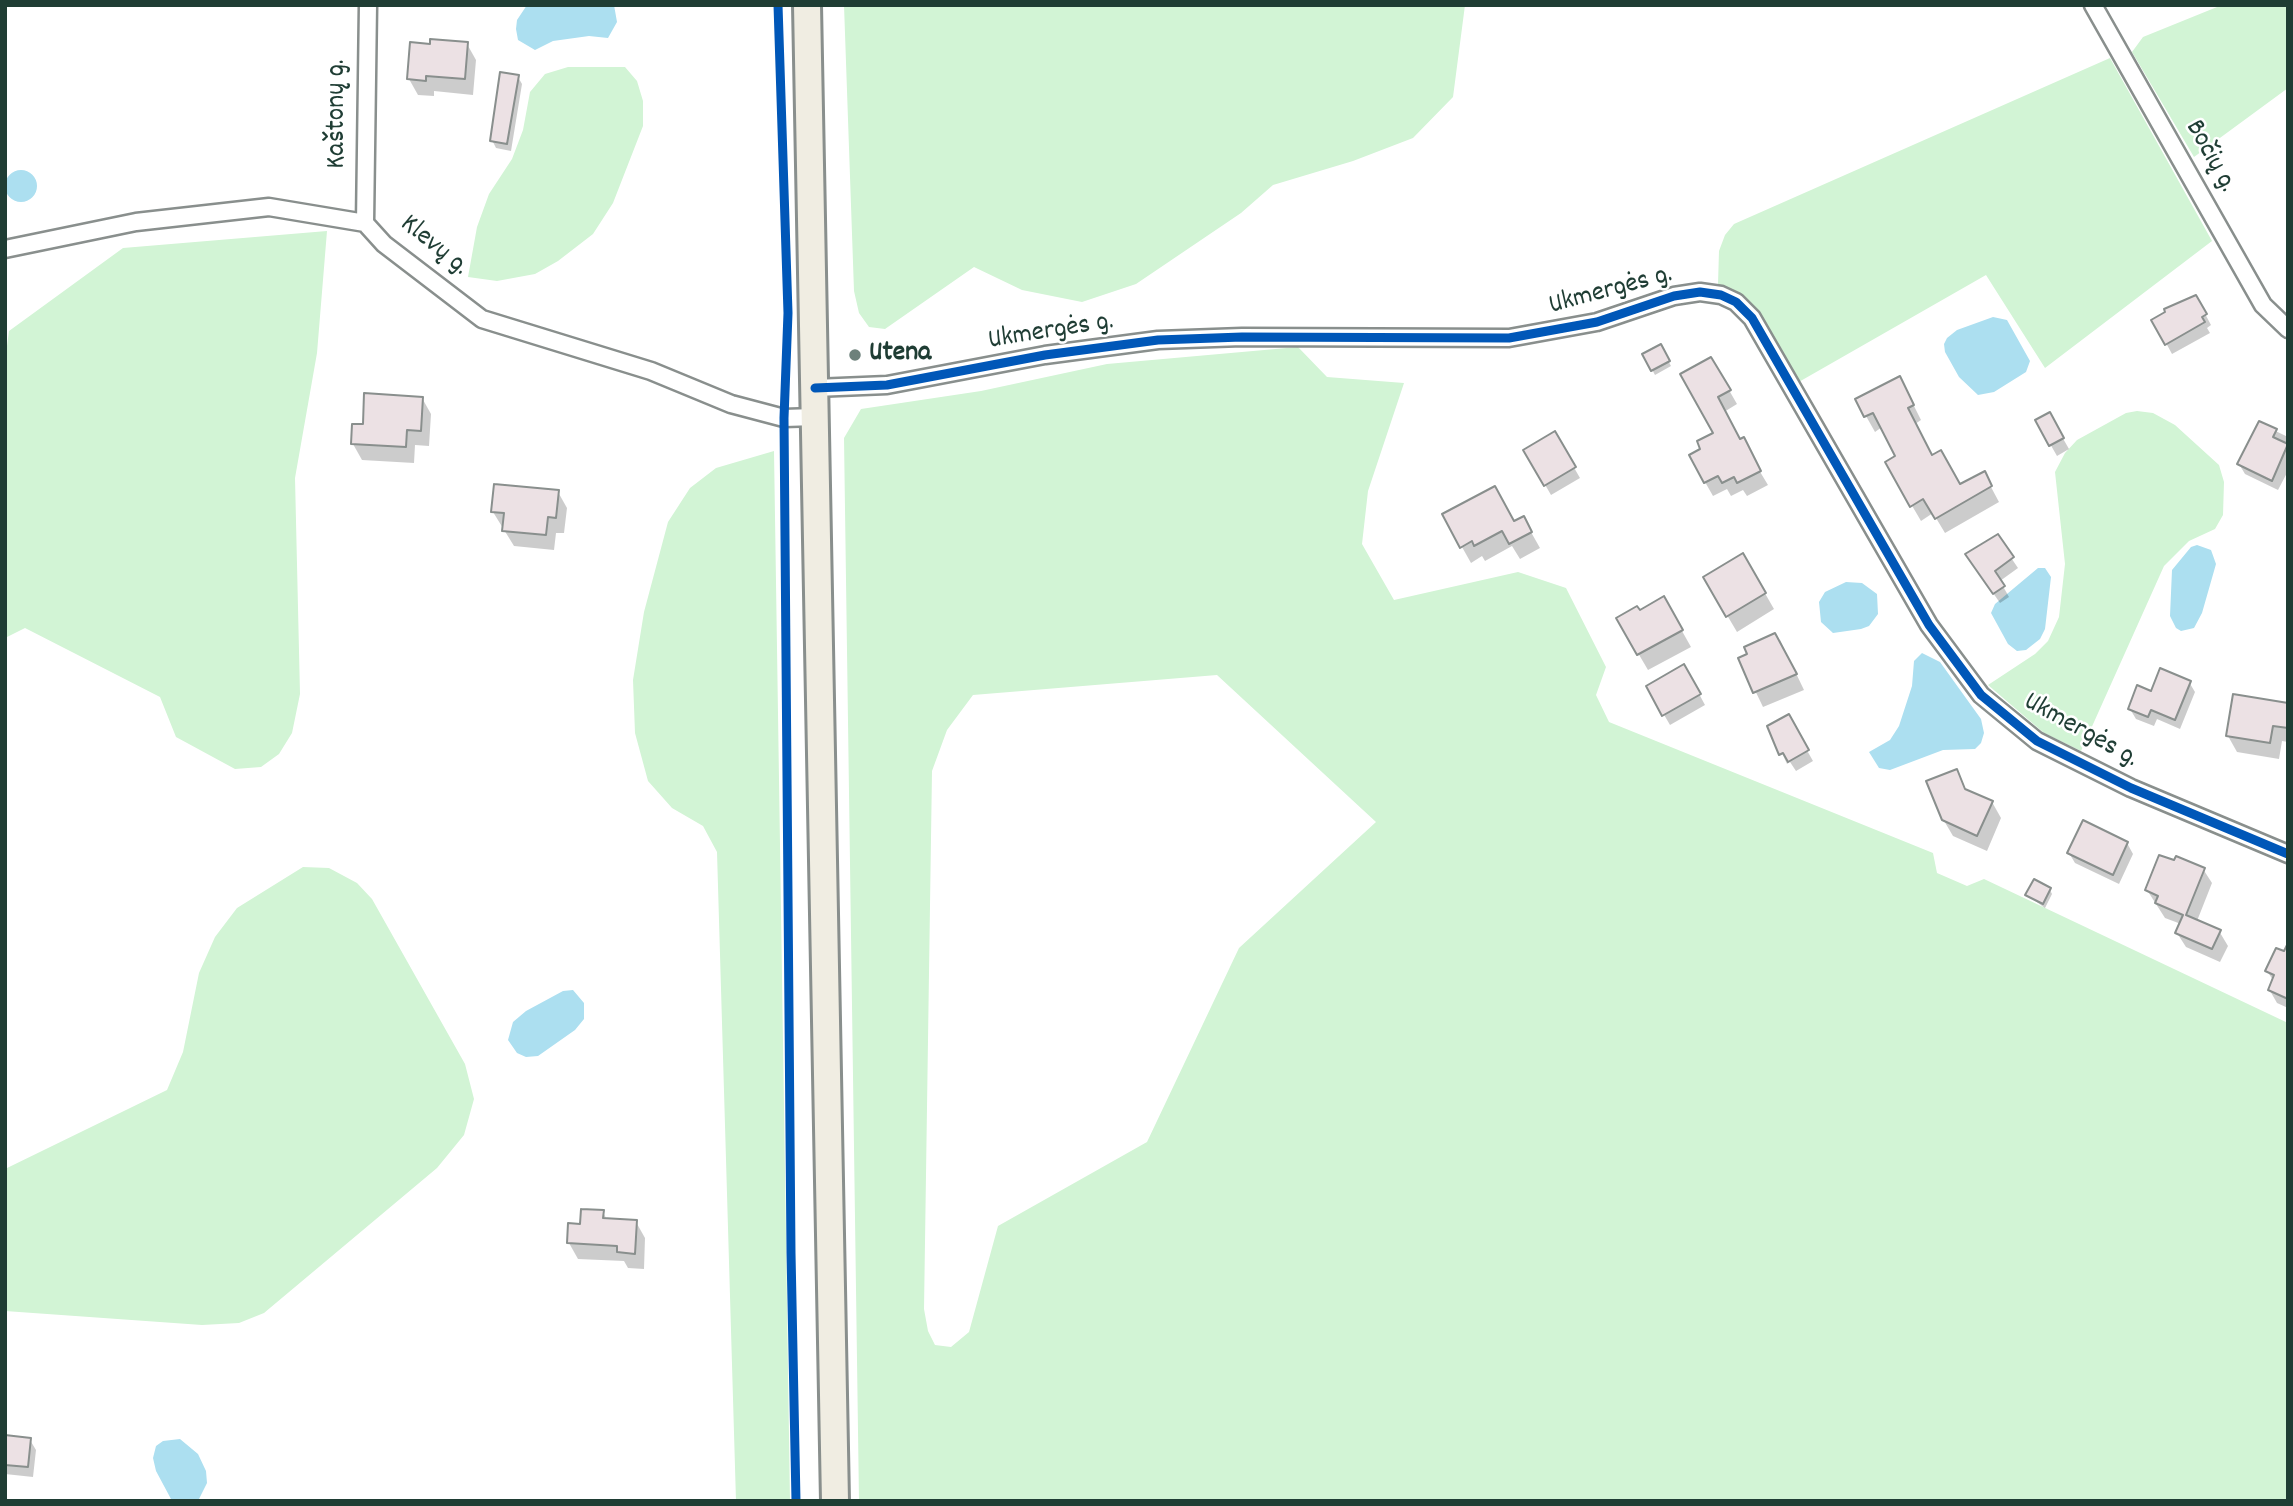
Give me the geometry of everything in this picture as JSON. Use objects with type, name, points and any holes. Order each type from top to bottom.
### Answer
[{"type":"highway","points":[[807,5],[835,1501]]},
{"type":"street","name":"Kaštonų g.","points":[[365,223],[368,5]]},
{"type":"street","name":"Bočių g.","points":[[2094,5],[2263,305],[2288,328]]},
{"type":"street","name":"Klevų g.","points":[[5,249],[136,222],[269,207],[365,223],[384,244],[482,319],[651,371],[731,404],[784,418],[815,417]]},
{"type":"street","name":"Ukmergės g.","points":[[815,388],[887,385],[1045,355],[1158,340],[1242,337],[1509,338],[1597,322],[1674,296],[1700,292],[1721,295],[1736,302],[1752,318],[1929,625],[1981,695],[2037,741],[2131,788],[2288,855]]},
{"type":"green space","points":[[844,5],[1465,5],[1453,97],[1413,138],[1353,161],[1273,185],[1241,213],[1136,284],[1082,302],[1022,290],[974,267],[885,329],[869,327],[859,313],[854,291]]},
{"type":"green space","points":[[2222,5],[2288,5],[2288,88],[2194,157],[2132,52],[2143,37]]},
{"type":"green space","points":[[2110,58],[2212,241],[2045,368],[1986,275],[1797,383],[1755,310],[1740,293],[1718,284],[1719,251],[1725,235],[1734,224]]},
{"type":"green space","points":[[568,67],[625,67],[637,81],[643,101],[643,126],[613,203],[593,234],[558,261],[535,274],[497,281],[468,277],[477,227],[489,194],[512,159],[523,130],[530,92],[545,74]]},
{"type":"green space","points":[[327,231],[317,353],[295,478],[300,694],[292,733],[279,754],[261,767],[235,769],[176,737],[160,697],[25,628],[5,638],[5,361],[9,331],[123,248]]},
{"type":"green space","points":[[1298,347],[1327,377],[1404,383],[1368,491],[1362,544],[1394,600],[1518,572],[1566,588],[1606,667],[1596,695],[1609,722],[1933,853],[1937,873],[1967,886],[1984,879],[2288,1023],[2288,1501],[859,1501],[844,438],[861,409],[981,391],[1107,364]],"holes":[[[1217,675],[1376,822],[1239,948],[1147,1142],[998,1226],[969,1332],[951,1347],[935,1345],[928,1331],[924,1309],[932,771],[947,730],[973,695]]]},
{"type":"green space","points":[[2126,413],[2153,413],[2175,425],[2219,465],[2224,482],[2223,515],[2215,529],[2189,541],[2164,566],[2081,751],[2044,733],[1988,685],[2035,654],[2048,641],[2059,617],[2065,564],[2055,472],[2065,453],[2077,440]]},
{"type":"green space","points":[[774,451],[790,1501],[736,1501],[717,852],[703,826],[672,808],[648,781],[635,733],[633,680],[644,612],[668,522],[690,488],[716,468]]},
{"type":"green space","points":[[303,867],[329,868],[357,883],[372,899],[465,1064],[474,1099],[464,1135],[437,1168],[264,1313],[239,1323],[202,1325],[5,1311],[5,1169],[167,1090],[183,1052],[199,973],[215,937],[237,908]]},
{"type":"water","points":[[527,5],[614,5],[617,22],[608,38],[589,36],[553,41],[535,50],[518,40],[516,29],[517,20]]},
{"type":"water","points":[[21,170],[33,174],[37,186],[33,198],[21,202],[9,198],[5,186],[9,174]]},
{"type":"water","points":[[1993,317],[2007,320],[2030,361],[2026,372],[1994,392],[1978,395],[1959,377],[1945,352],[1944,344],[1957,330]]},
{"type":"water","points":[[2197,545],[2211,550],[2216,564],[2202,613],[2194,628],[2181,631],[2176,628],[2170,616],[2172,570],[2191,547]]},
{"type":"water","points":[[2038,568],[2045,568],[2051,577],[2045,629],[2040,639],[2026,650],[2017,651],[2008,644],[1991,613],[1995,604]]},
{"type":"water","points":[[1846,582],[1862,583],[1877,594],[1878,614],[1869,626],[1833,633],[1821,622],[1819,602],[1825,592]]},
{"type":"water","points":[[1922,653],[1940,662],[1981,719],[1984,733],[1981,743],[1975,749],[1943,750],[1890,770],[1879,768],[1869,752],[1890,740],[1899,726],[1912,686],[1914,661]]},
{"type":"water","points":[[573,990],[584,1003],[584,1019],[575,1030],[538,1056],[526,1057],[517,1053],[508,1040],[513,1022],[526,1011],[563,991]]},
{"type":"water","points":[[180,1439],[198,1454],[206,1471],[207,1483],[198,1501],[171,1499],[156,1471],[153,1458],[156,1446],[163,1441]]},
{"type":"building","points":[[430,39],[468,42],[465,79],[426,76],[426,81],[407,79],[410,42],[430,44]]},
{"type":"building","points":[[500,72],[519,75],[507,144],[490,141]]},
{"type":"building","points":[[2196,295],[2207,314],[2202,317],[2205,322],[2165,345],[2151,320],[2165,312],[2164,309]]},
{"type":"building","points":[[1661,344],[1670,361],[1651,371],[1642,354]]},
{"type":"building","points":[[1711,357],[1731,390],[1718,397],[1740,439],[1744,437],[1761,471],[1737,483],[1734,477],[1722,483],[1718,476],[1704,483],[1689,455],[1700,449],[1697,441],[1713,433],[1680,374]]},
{"type":"building","points":[[1900,376],[1914,405],[1908,408],[1932,455],[1941,450],[1960,484],[1985,471],[1992,486],[1935,519],[1923,499],[1910,507],[1885,462],[1895,456],[1873,413],[1864,417],[1855,399]]},
{"type":"building","points":[[364,393],[423,397],[421,431],[407,430],[406,447],[351,444],[352,424],[363,424]]},
{"type":"building","points":[[2050,412],[2064,438],[2049,446],[2035,420]]},
{"type":"building","points":[[2259,421],[2277,429],[2273,437],[2288,444],[2272,481],[2237,464]]},
{"type":"building","points":[[1555,431],[1576,467],[1544,486],[1523,450]]},
{"type":"building","points":[[494,484],[559,490],[556,518],[548,517],[546,535],[502,531],[504,513],[491,512]]},
{"type":"building","points":[[1495,486],[1514,521],[1524,516],[1532,532],[1509,544],[1502,531],[1474,546],[1472,541],[1460,548],[1442,514]]},
{"type":"building","points":[[1998,534],[2014,557],[1995,571],[2005,586],[1993,594],[1965,554]]},
{"type":"building","points":[[1743,553],[1766,593],[1726,617],[1703,577]]},
{"type":"building","points":[[1664,596],[1683,630],[1637,655],[1616,618],[1637,606],[1640,610]]},
{"type":"building","points":[[1775,633],[1797,674],[1753,693],[1738,658],[1747,654],[1744,647]]},
{"type":"building","points":[[1684,664],[1701,694],[1662,716],[1646,686]]},
{"type":"building","points":[[2160,668],[2191,681],[2175,720],[2151,710],[2148,717],[2128,709],[2137,685],[2151,691]]},
{"type":"building","points":[[2233,694],[2288,703],[2288,728],[2273,726],[2270,743],[2226,736]]},
{"type":"building","points":[[1789,714],[1809,750],[1788,762],[1783,753],[1779,755],[1767,726]]},
{"type":"building","points":[[1957,769],[1965,789],[1993,801],[1977,836],[1942,820],[1926,781]]},
{"type":"building","points":[[2083,820],[2128,842],[2113,875],[2067,853]]},
{"type":"building","points":[[2159,855],[2174,860],[2176,856],[2205,868],[2186,915],[2221,930],[2212,949],[2175,933],[2183,915],[2155,903],[2158,896],[2145,890]]},
{"type":"building","points":[[2034,879],[2051,888],[2043,904],[2025,895]]},
{"type":"building","points":[[2288,943],[2288,999],[2268,990],[2274,975],[2265,971],[2276,948],[2284,951]]},
{"type":"building","points":[[581,1209],[604,1210],[603,1218],[637,1220],[635,1254],[617,1252],[617,1246],[567,1243],[568,1223],[580,1224]]},
{"type":"building","points":[[5,1435],[31,1438],[28,1467],[5,1465]]},
{"type":"cycle path","points":[[778,5],[788,313],[784,418],[791,1253],[796,1501]]},
{"type":"cycle path","points":[[815,388],[887,385],[1045,355],[1158,340],[1242,337],[1509,338],[1597,322],[1674,296],[1700,292],[1721,295],[1736,302],[1752,318],[1929,625],[1981,695],[2037,741],[2131,788],[2288,854]]},
{"type":"place","name":"Utena","points":[[855,355]]}]
